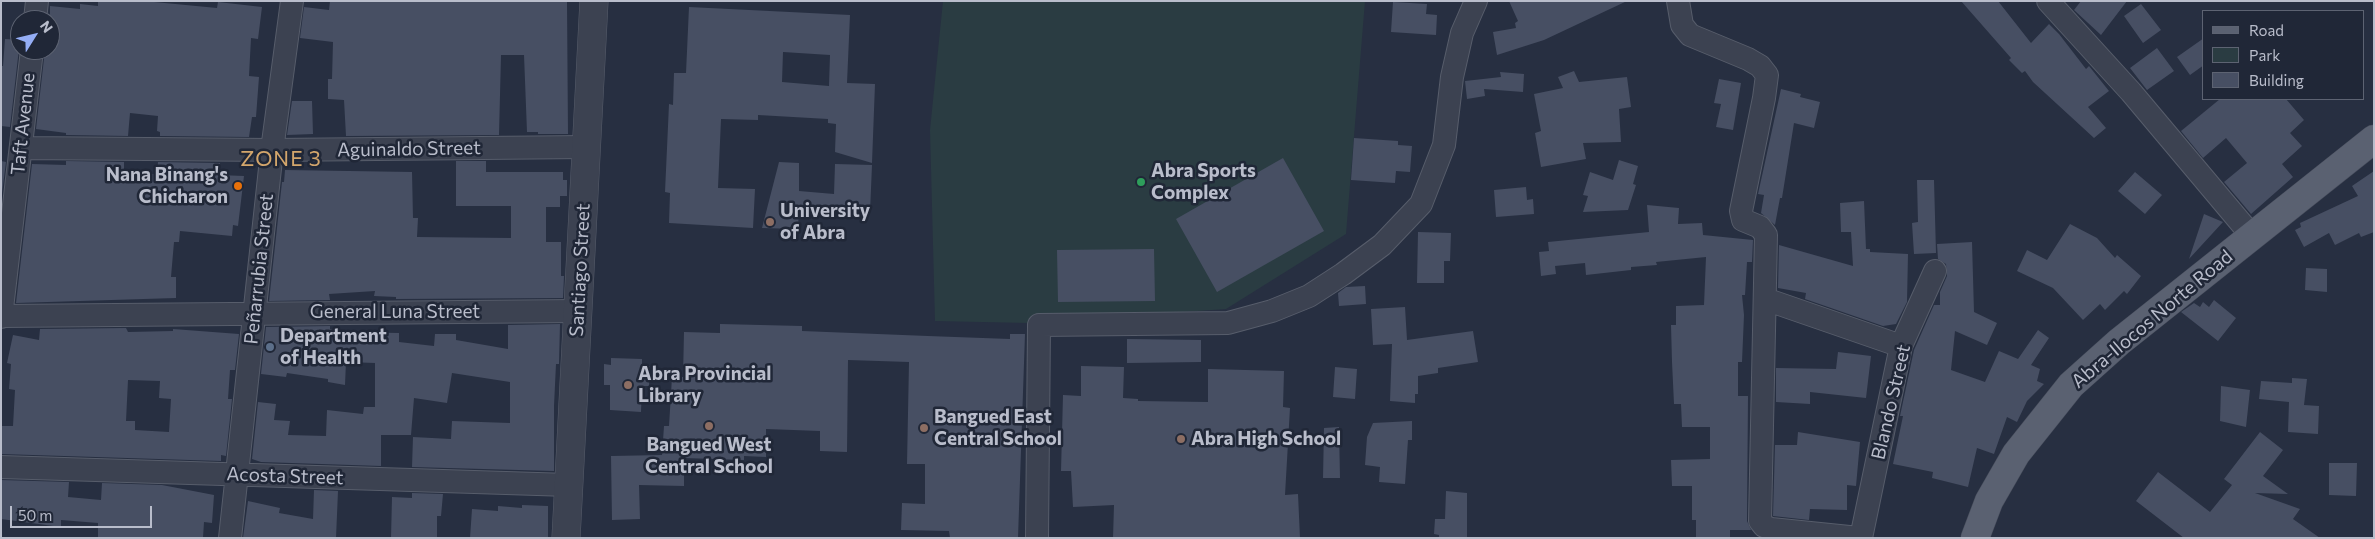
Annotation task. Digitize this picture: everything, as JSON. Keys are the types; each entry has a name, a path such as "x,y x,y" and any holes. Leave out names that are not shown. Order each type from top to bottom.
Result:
{"main road":[{"name":"Abra-Ilocos Norte Road","path":"1974,538 1989,501 2016,454 2071,385 2119,342 2374,139"}],"street":[{"name":"Peñarrubia Street","path":"230,538 272,150 292,1"},
{"name":"Santiago Street","path":"566,538 594,1"},
{"path":"1037,538 1039,325 1228,323 1272,311 1308,296 1343,274 1382,245 1421,204 1444,145 1452,77 1462,33 1476,1"},
{"path":"1678,1 1682,25 1690,35 1748,59 1760,66 1767,74 1764,98 1741,211 1743,220 1760,227 1766,234 1760,521 1764,526 1771,529 1860,538"},
{"path":"2048,1 2131,92 2252,236"},
{"name":"Taft Avenue","path":"1,316 31,60"},
{"name":"Aguinaldo Street","path":"21,148 272,150 586,146"},
{"name":"Blando Street","path":"1860,538 1901,346 1935,271"},
{"path":"1765,299 1901,346"},
{"name":"General Luna Street","path":"1,316 578,311"},
{"name":"Acosta Street","path":"1,467 569,485"}],"green space":[{"name":"Abra Sports Complex","path":"943,1 1365,1 1346,234 1226,309 1028,323 935,321 930,130"}],"building":[{"path":"98,1 144,1 217,8 218,2 262,7 258,39 251,38 249,76 259,77 256,117 252,117 249,137 160,136 160,132 157,131 158,116 130,113 128,136 66,135 66,133 36,129 44,60 60,60 60,10 50,10 50,6 80,9 80,4 98,6"},
{"path":"330,1 567,2 568,134 527,132 524,55 501,55 499,135 346,136 344,100 328,99 328,79 332,79 333,42 300,38 304,7 329,10"},
{"path":"1509,1 1627,1 1544,40 1497,55 1493,32 1516,28 1515,23 1518,21"},
{"path":"1961,1 1998,1 2031,43 2049,24 2086,69 2089,66 2109,91 2088,107 2106,128 2094,138 2033,82 2025,71 2022,73 2009,60 2011,58"},
{"path":"2081,1 2127,1 2101,35 2074,10"},
{"path":"1393,2 1427,4 1426,14 1437,15 1436,35 1391,32"},
{"path":"2141,4 2161,30 2143,43 2124,16"},
{"path":"689,7 850,15 847,83 875,84 872,163 835,152 836,124 828,123 828,119 758,115 758,120 721,119 718,188 755,189 753,228 669,223 670,193 665,192 669,104 673,105 674,73 686,73","holes":["783,52 830,55 829,86 782,82"]},
{"path":"5,39 10,39 10,60 18,60 10,127 1,126 1,66 3,66"},
{"path":"2202,39 2202,66 2190,75 2177,57"},
{"path":"2157,48 2174,71 2147,90 2130,68"},
{"path":"1574,71 1579,82 1627,77 1631,107 1619,109 1621,142 1583,143 1586,159 1541,167 1535,133 1541,131 1534,94 1563,88 1558,77"},
{"path":"1500,72 1524,74 1523,92 1484,89 1485,96 1467,99 1465,81 1501,77"},
{"path":"1719,79 1741,83 1733,130 1716,127 1721,104 1714,103"},
{"path":"1781,89 1801,94 1800,97 1820,102 1814,128 1794,123 1782,198 1780,198 1775,225 1761,213 1764,195 1758,194"},
{"path":"2219,100 2287,100 2304,120 2290,133 2302,146 2282,164 2293,177 2251,214 2224,182 2247,163 2226,138 2203,158 2181,131"},
{"path":"292,101 312,101 313,134 287,135"},
{"path":"1354,138 1398,141 1398,145 1412,146 1410,172 1396,171 1395,183 1351,180"},
{"path":"1283,158 1324,231 1217,292 1176,219"},
{"path":"1619,160 1638,166 1633,184 1636,185 1628,210 1583,212 1588,196 1583,195 1590,172 1613,180"},
{"path":"1,161 6,162 1,201"},
{"path":"66,161 124,162 124,173 157,174 158,162 220,163 219,175 244,176 238,226 233,225 232,236 180,231 179,242 174,242 171,277 176,277 176,298 16,303 32,164 66,165"},
{"path":"456,161 486,161 486,172 563,172 563,180 567,180 567,196 560,196 560,207 546,207 546,242 561,242 561,276 564,276 563,298 396,299 396,297 374,296 375,291 329,294 330,300 269,301 282,182 284,182 285,170 412,172 413,218 418,218 417,237 511,238 511,206 456,206"},
{"path":"779,162 799,163 799,191 834,194 835,164 872,165 870,212 833,210 833,208 799,205 798,229 762,228"},
{"path":"2374,171 2374,232 2361,237 2359,233 2335,245 2329,233 2304,247 2295,230 2301,227 2300,223 2358,196 2352,186"},
{"path":"2135,172 2162,195 2145,214 2118,191"},
{"path":"1917,180 1934,180 1936,253 1914,254 1912,223 1918,222"},
{"path":"1526,187 1527,200 1533,199 1534,214 1496,217 1494,190"},
{"path":"1864,201 1866,249 1870,249 1870,252 1908,254 1907,302 1896,324 1883,326 1805,299 1806,293 1778,288 1779,245 1853,266 1851,232 1841,232 1840,203"},
{"path":"1647,205 1679,208 1678,224 1702,223 1703,235 1753,240 1752,262 1747,262 1745,295 1742,295 1744,315 1742,362 1738,362 1738,396 1748,396 1747,521 1751,530 1730,530 1730,538 1696,538 1696,520 1692,520 1692,486 1672,486 1671,460 1710,459 1710,427 1682,427 1681,404 1674,404 1671,325 1676,325 1676,306 1704,305 1706,257 1656,262 1657,265 1631,267 1631,270 1586,275 1585,263 1555,266 1556,274 1541,276 1539,252 1549,251 1548,242 1649,232"},
{"path":"2204,214 2223,222 2189,259"},
{"path":"2070,224 2097,238 2115,258 2117,255 2141,276 2127,294 2124,291 2105,310 2100,304 2083,320 2053,288 2017,271 2027,250 2047,260"},
{"path":"1418,232 1451,233 1450,261 1444,261 1444,283 1417,283"},
{"path":"1972,242 1974,312 1997,323 1987,345 1955,331 1951,370 1985,382 1999,351 2018,359 2038,330 2049,338 2031,365 2040,369 2037,381 2044,384 2027,401 2017,422 2007,417 1994,454 1977,448 1968,487 1932,478 1933,472 1893,464 1903,416 1900,416 1914,350 1934,305 1940,305 1940,292 1947,276 1946,264 1938,259 1937,244"},
{"path":"1154,249 1155,301 1058,302 1057,250"},
{"path":"2306,268 2327,269 2327,292 2305,290"},
{"path":"1365,286 1366,304 1339,306 1338,293 1346,287"},
{"path":"2214,300 2236,318 2218,341 2181,312 2194,303 2200,307 2203,302 2209,307"},
{"path":"1405,307 1407,340 1473,331 1478,362 1438,368 1438,373 1418,376 1418,394 1415,394 1415,403 1390,401 1392,344 1373,345 1371,309"},
{"path":"560,324 559,364 556,364 554,406 554,471 412,467 413,437 451,439 452,421 510,423 510,382 452,373 447,403 414,398 411,435 381,435 381,466 261,462 252,459 258,402 276,404 274,420 290,421 288,435 326,436 327,410 363,414 364,407 375,407 375,363 346,362 345,385 328,382 328,379 287,373 286,377 261,374 266,327 330,326 330,329 348,332 399,333 399,342 434,346 435,334 456,334 456,340 508,349 508,325"},
{"path":"720,324 802,326 802,331 1010,339 1010,334 1025,334 1018,538 950,538 949,531 901,530 902,503 925,504 925,464 907,464 909,362 848,360 847,452 820,451 820,431 766,429 766,457 744,456 744,460 684,458 684,486 639,485 640,519 612,520 611,456 662,455 664,426 669,426 672,377 683,377 684,332 720,333"},
{"path":"126,328 128,332 173,331 173,329 239,334 235,370 230,370 228,399 232,399 226,456 221,455 221,461 1,454 1,426 13,426 15,390 9,389 11,364 7,363 13,335 39,340 40,329","holes":["128,380 160,381 159,398 171,399 169,432 135,430 135,421 126,421"]},
{"path":"1127,339 1201,340 1201,362 1127,363"},
{"path":"1838,352 1871,356 1866,398 1810,392 1810,404 1776,402 1776,368 1836,369"},
{"name":"Abra Provincial Library","path":"611,358 642,359 642,365 650,366 649,386 642,386 641,412 610,410 610,385 604,385 604,364 611,365"},
{"name":"Abra High School","path":"1081,366 1124,367 1123,398 1138,399 1138,401 1208,402 1208,369 1284,371 1283,407 1290,408 1285,495 1298,494 1300,538 1113,538 1114,505 1073,507 1071,471 1061,471 1063,395 1081,396"},
{"path":"1335,367 1357,369 1355,399 1333,397"},
{"path":"2292,378 2307,379 2304,405 2319,406 2318,434 2288,432 2289,402 2259,399 2261,381 2292,383"},
{"path":"2221,386 2250,390 2246,427 2220,421"},
{"path":"1412,421 1412,440 1408,440 1405,484 1379,482 1380,467 1365,465 1367,437 1373,423"},
{"path":"1339,427 1340,478 1323,478 1324,428"},
{"path":"1798,432 1860,442 1856,486 1847,485 1847,510 1810,509 1809,520 1773,516 1775,445 1797,445"},
{"path":"2260,432 2283,450 2263,476 2288,494 2255,493 2300,509 2293,519 2320,538 2184,538 2136,501 2158,472 2210,512 2232,485 2224,479"},
{"path":"2329,463 2357,463 2356,496 2329,495"},
{"path":"1,480 69,482 68,497 101,500 102,483 162,485 214,495 212,523 204,522 203,538 98,538 98,523 61,520 61,527 1,519"},
{"path":"314,490 338,491 336,538 243,538 248,501 280,508 279,513 313,519"},
{"path":"1446,491 1467,493 1467,538 1439,538 1439,535 1434,534 1435,519 1445,519"},
{"path":"412,493 443,494 441,516 437,516 437,538 391,538 392,497 412,498"},
{"path":"522,505 548,506 548,538 470,538 472,509 498,511 498,506 522,508"}],"place":[{"name":"Abra Sports Complex","path":"1141,182"},
{"name":"Nana Binang's Chicharon","path":"238,186"},
{"name":"University of Abra","path":"770,222"},
{"name":"Department of Health","path":"270,347"},
{"name":"Abra Provincial Library","path":"628,385"},
{"name":"Bangued West Central School","path":"709,426"},
{"name":"Bangued East Central School","path":"924,428"},
{"name":"Abra High School","path":"1181,439"}],"district":[{"name":"ZONE 3","path":"281,159"}]}
